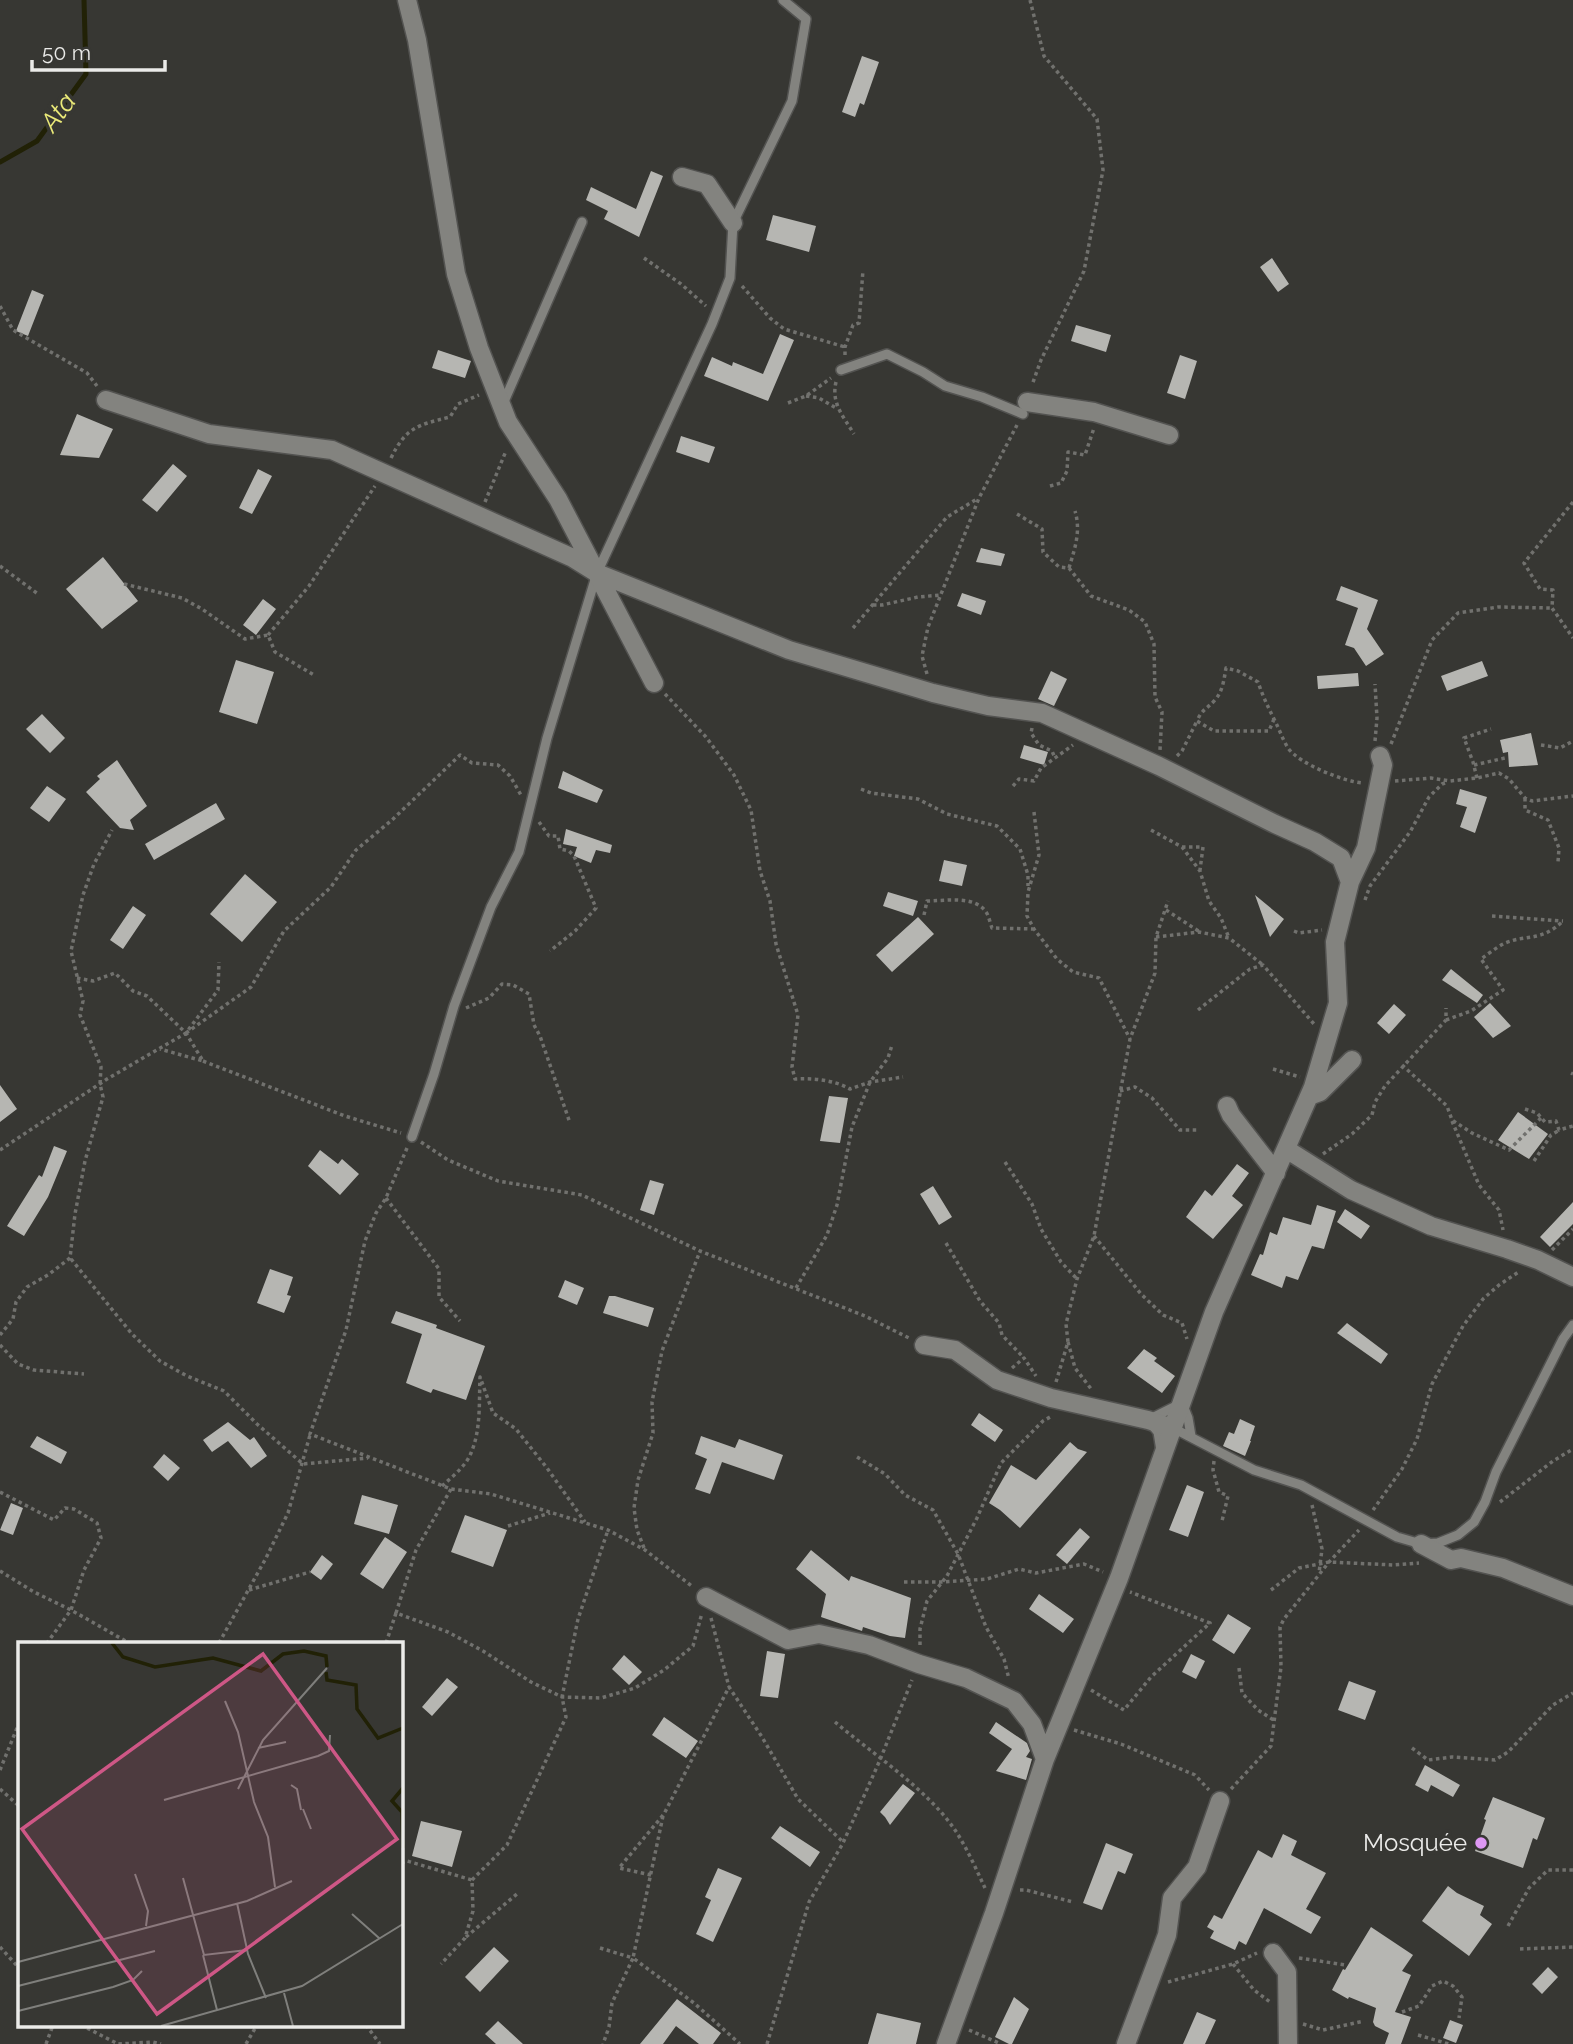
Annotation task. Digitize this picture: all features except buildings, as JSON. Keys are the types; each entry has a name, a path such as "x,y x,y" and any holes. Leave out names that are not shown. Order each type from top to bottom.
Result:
{"street":[{"path":"407,0 417,40 456,274 478,348 502,407 558,499 654,683"},
{"path":"682,177 706,184 733,223"},
{"path":"106,400 209,434 332,450 573,558 597,573 789,650 933,693 988,706 1042,713 1315,842 1340,858 1349,898"},
{"path":"1025,408 1102,414 1169,435"},
{"path":"946,2044 1045,1759 1117,1581 1214,1312 1312,1088 1338,1003 1335,942 1366,848 1383,765 1380,756"},
{"path":"1312,1088 1320,1092 1352,1060"},
{"path":"1227,1106 1276,1173"},
{"path":"1290,1141 1311,1159"},
{"path":"1290,1141 1350,1190 1431,1226 1538,1260 1573,1277"},
{"path":"924,1345 955,1350 997,1380 1051,1398 1173,1428"},
{"path":"1421,1544 1451,1560 1461,1558 1503,1568 1573,1597"},
{"path":"706,1597 788,1640 820,1634 869,1644 919,1664 966,1678 1014,1701 1032,1724 1045,1759"},
{"path":"1126,2044 1167,1935 1172,1898 1198,1867 1220,1801"},
{"path":"1273,1953 1287,1972 1288,2044"}],"lane":[{"path":"412,1137 454,1006 491,906 519,852 547,738 597,573 718,311 730,278 733,223 792,101 806,19 783,0"},
{"path":"502,407 582,222"},
{"path":"841,370 887,354 945,386 1025,408"},
{"path":"1173,1428 1254,1470 1301,1485 1397,1537 1421,1544 1438,1543 1458,1535 1474,1522 1496,1472 1563,1339 1573,1325"},
{"path":"1162,1457 1158,1432 1148,1420 1182,1403 1191,1436"}],"path":[{"path":"1030,0 1044,56 1097,119"},
{"path":"644,258 681,284 711,310 718,311"},
{"path":"730,278 738,282 770,318 785,329 845,347"},
{"path":"0,306 13,330 87,373 106,400"},
{"path":"788,403 806,396 841,370"},
{"path":"124,584 182,598 245,639 268,635 309,586 384,473 400,440 419,425 450,417 457,404 475,396 502,407 509,445 479,516"},
{"path":"806,396 819,398 838,409"},
{"path":"1050,486 1061,483 1067,471 1068,452 1085,455 1095,425 1102,414"},
{"path":"853,628 947,517 979,498"},
{"path":"1573,502 1524,563 1540,589 1553,590 1552,608 1573,638"},
{"path":"1069,568 1077,538 1075,510"},
{"path":"1017,514 1042,529 1043,552 1059,567 1069,568 1091,596 1129,610 1145,622 1154,644 1155,697 1162,712 1160,767"},
{"path":"0,566 38,594"},
{"path":"873,605 941,595"},
{"path":"1375,684 1375,747 1380,756 1385,756 1432,640 1458,613 1498,607 1552,608"},
{"path":"268,635 275,652 314,675"},
{"path":"1160,767 1182,751 1202,711 1216,699 1222,689 1226,668 1258,682 1265,702 1290,750 1308,763 1352,782 1378,784 1431,778 1450,781"},
{"path":"654,683 706,737 734,775 751,810 760,871 770,901 776,944 798,1015 792,1067 795,1079 809,1078 840,1083 850,1089 870,1082 903,1077"},
{"path":"1035,712 1031,733 1039,745 1052,751 1055,758"},
{"path":"1197,721 1214,731 1263,732 1269,730 1274,719"},
{"path":"1477,778 1464,738 1491,729"},
{"path":"1013,786 1019,779 1034,781 1041,768 1090,735"},
{"path":"1541,745 1560,748 1573,741"},
{"path":"0,1150 100,1084 186,1033 251,987 284,931 331,887 356,850 392,820 460,755 472,763 498,765 510,776 549,836 558,836 560,849 569,851 574,856 596,908 575,931 550,951"},
{"path":"1474,765 1505,758"},
{"path":"1349,898 1361,912 1370,886 1410,832 1429,797 1442,784 1499,773 1509,779 1525,798 1532,801 1573,796"},
{"path":"861,789 871,793 918,799 947,814 997,826 1020,849 1028,875 1027,916 1034,929 1057,959 1073,972 1099,978 1130,1039"},
{"path":"1525,798 1525,810 1548,820 1559,848 1558,862"},
{"path":"1028,891 1040,855 1034,812"},
{"path":"112,830 86,884 73,932 71,951 83,1001 80,1015 101,1067 100,1084 103,1097 85,1161 70,1258 132,1334 160,1361 187,1376 224,1391 303,1464 370,1458"},
{"path":"1151,830 1182,847 1199,871 1209,901 1221,918 1229,938"},
{"path":"1182,847 1203,847 1199,871"},
{"path":"924,915 928,901 968,901 979,905 986,912 992,928 1034,929"},
{"path":"1120,1414 1099,1398 1074,1368 1066,1324 1077,1279 1094,1236 1130,1039 1155,973 1157,937 1168,901"},
{"path":"1166,910 1202,933"},
{"path":"1311,1159 1334,1148 1373,1115 1375,1102 1385,1086 1446,1020 1471,1011 1503,990 1481,959 1505,943 1537,937 1554,930 1563,921 1492,916"},
{"path":"1294,931 1299,933 1338,930"},
{"path":"1157,937 1202,933 1229,938 1263,965 1327,1039"},
{"path":"186,1033 218,990 219,962"},
{"path":"1198,1010 1250,969 1263,965"},
{"path":"77,978 93,981 114,974 133,992 148,996 186,1033 203,1060"},
{"path":"454,1006 466,1008 489,998 502,984 513,985 528,994 534,1025 570,1123"},
{"path":"1446,1008 1446,1020"},
{"path":"796,1288 827,1235 852,1126 870,1082 888,1058 892,1045"},
{"path":"160,1049 203,1060 345,1116 412,1137 448,1160 498,1181 582,1195 700,1251 796,1288 924,1345"},
{"path":"1402,1065 1447,1106 1479,1185 1499,1210 1507,1249"},
{"path":"1273,1069 1312,1088"},
{"path":"1120,1091 1135,1087 1152,1098 1180,1130 1197,1130"},
{"path":"1524,1109 1537,1113 1545,1122 1556,1121 1559,1130"},
{"path":"1452,1120 1472,1133 1509,1150 1541,1118"},
{"path":"1534,1161 1551,1135 1573,1126"},
{"path":"219,1642 288,1513 310,1434 346,1329 365,1241 412,1137"},
{"path":"1004,1162 1032,1204 1041,1229 1061,1262 1077,1279"},
{"path":"386,1198 439,1269 439,1297 460,1321"},
{"path":"1538,1260 1550,1252 1573,1228"},
{"path":"1094,1236 1141,1294 1163,1315 1181,1323 1196,1364"},
{"path":"946,1243 980,1301 999,1323 1002,1335 1024,1357"},
{"path":"645,1550 637,1530 634,1508 638,1480 653,1433 652,1402 662,1351 700,1251"},
{"path":"0,1335 13,1319 16,1303 27,1287 70,1258"},
{"path":"1051,1398 1068,1342"},
{"path":"0,1345 19,1364 34,1370 84,1374"},
{"path":"442,1486 460,1470 471,1454 478,1423 480,1377 493,1413 516,1429 586,1523"},
{"path":"767,2044 809,1902 843,1843 919,1664 920,1629 927,1601 958,1554 1001,1463 1043,1421 1080,1404"},
{"path":"310,1434 451,1489 491,1493 608,1530 645,1550 706,1597 729,1687 798,1799 843,1843"},
{"path":"1216,1449 1213,1470 1219,1492 1228,1496 1222,1521"},
{"path":"1474,1522 1553,1461 1573,1449"},
{"path":"857,1457 885,1474 905,1495 933,1510 958,1554 986,1627 1004,1659 1014,1701"},
{"path":"1301,1485 1309,1495 1315,1512 1322,1549 1319,1575"},
{"path":"386,1642 416,1550 451,1489"},
{"path":"0,1492 54,1520 65,1508 74,1509 97,1523 100,1538 84,1570 71,1610 48,1642"},
{"path":"508,1527 552,1513"},
{"path":"465,1938 473,1912 472,1880 508,1845 565,1717 562,1697 578,1619 608,1530"},
{"path":"1271,1590 1299,1569 1320,1563 1394,1565 1451,1560"},
{"path":"904,1582 987,1579 1019,1569 1036,1573 1084,1564 1117,1581 1136,1595 1210,1623 1151,1677 1124,1710 1077,1682"},
{"path":"0,1571 127,1642"},
{"path":"248,1590 310,1572"},
{"path":"396,1613 448,1632 531,1682 562,1697 601,1698 635,1688 664,1670 693,1646 706,1597"},
{"path":"1239,1668 1242,1693 1258,1710 1275,1721"},
{"path":"652,1875 620,1868 664,1814 729,1687"},
{"path":"1412,1748 1428,1760 1452,1757 1495,1760 1508,1752 1553,1706 1573,1693"},
{"path":"835,1723 921,1794 956,1831 987,1891 993,1913"},
{"path":"1058,1725 1121,1744 1195,1774 1220,1801"},
{"path":"0,1770 16,1736"},
{"path":"0,1789 18,1805"},
{"path":"603,2044 609,2027 612,2003 634,1958 664,1814"},
{"path":"402,1863 407,1861 472,1880"},
{"path":"1508,1926 1529,1888 1548,1870 1573,1871"},
{"path":"1018,1890 1026,1889 1073,1902"},
{"path":"441,1964 465,1938 518,1892"},
{"path":"0,1947 18,1967"},
{"path":"1520,1949 1573,1947"},
{"path":"600,1948 634,1958 694,2003 740,2044"},
{"path":"1149,1986 1233,1964 1258,1952 1346,1965"},
{"path":"1402,2012 1419,2006 1432,1986 1443,1981 1453,1986 1462,1997 1459,2018"},
{"path":"954,2024 1002,2044"},
{"path":"46,2044 53,2026"},
{"path":"83,2026 118,2044 161,2044"},
{"path":"246,2044 256,2026"},
{"path":"367,2026 380,2044"},
{"path":"1418,2035 1449,2044"}],"waterway":[{"name":"Ata","path":"0,162 37,141 86,74 84,0"}],"place":[{"name":"Mosquée","path":"1481,1843"}]}
